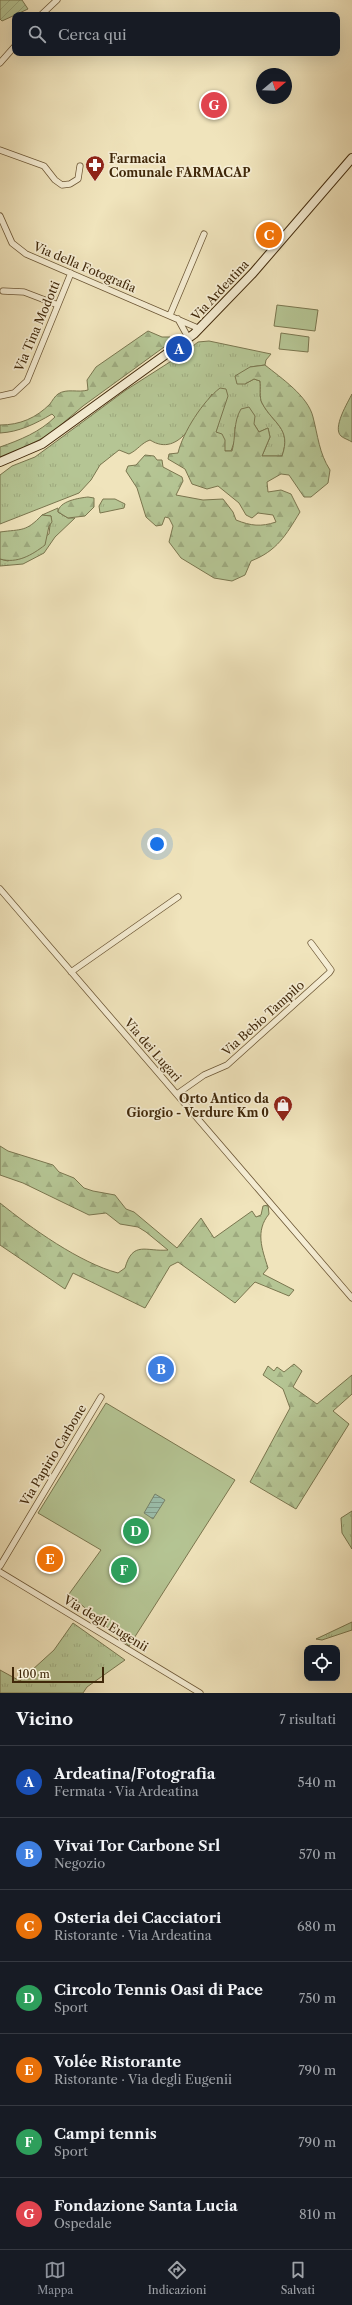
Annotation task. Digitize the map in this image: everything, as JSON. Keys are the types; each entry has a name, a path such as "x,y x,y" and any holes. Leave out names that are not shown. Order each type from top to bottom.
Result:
{"main road":[{"name":"Via Ardeatina","path":"0,462 42,444 111,392 189,339 253,273 352,158"}],"street":[{"path":"44,12 57,0"},
{"path":"0,63 12,49"},
{"path":"0,150 44,166 54,180 62,185 70,184 78,179 80,166"},
{"name":"Via della Fotografia","path":"0,216 12,243 21,252 200,329"},
{"path":"170,315 204,234"},
{"name":"Via Tina Modotti","path":"0,396 14,393 24,384 71,273"},
{"path":"3,291 24,292 58,305"},
{"path":"178,319 189,339"},
{"name":"Via dei Lugari","path":"0,889 352,1298"},
{"path":"71,972 178,897"},
{"name":"Via Bebio Tampilo","path":"177,1094 204,1075 227,1065 329,973 329,965 311,943"},
{"name":"Via Papirio Carbone","path":"0,1566 101,1397"},
{"name":"Via degli Eugenii","path":"0,1572 200,1693"}],"green space":[{"path":"0,0 22,0 28,9 22,12 12,12 12,16 2,21 0,19"},
{"path":"277,305 318,310 315,331 274,326"},
{"path":"148,331 162,337 170,337 171,342 83,406 49,435 0,459 0,447 36,431 55,417 52,414 27,427 0,433 0,425 14,424 33,417 45,409 61,392 88,390 87,380 96,367"},
{"path":"281,333 309,337 308,352 279,349"},
{"path":"209,341 271,354 266,360 265,365 250,367 245,384 254,379 260,381 262,403 283,432 285,439 282,456 262,456 270,437 268,428 259,432 254,424 235,427 235,440 231,451 225,451 216,432 218,423 212,394 194,423 179,439 170,444 161,444 150,440 129,454 119,450 100,465 91,480 79,493 0,524 0,475 12,466 35,457 126,390 184,353 198,342"},
{"path":"265,365 293,388 306,402 310,409 321,451 330,470 328,483 311,497 304,497 289,475 281,474 267,482 268,492 281,490 291,494 300,512 285,535 274,547 260,557 251,561 245,575 232,581 214,578 181,558 169,542 173,526 169,518 165,517 162,525 156,526 146,517 137,488 126,471 128,466 136,465 145,455 154,456 157,460 162,460 163,467 182,477 183,481 176,495 203,500 223,499 233,512 236,520 246,524 266,525 276,522 273,515 258,513 252,518 246,515 239,503 218,486 207,489 192,484 185,469 168,459 169,454 178,453 184,436 194,418 207,401 220,388 226,389 228,396 216,432 222,434 225,440 225,451 232,451 238,414 241,409 249,407 255,416 254,424 259,432 268,428 270,437 262,456 282,456 285,439 283,432 262,403 260,381 254,379 245,384 237,384 235,376 250,367"},
{"path":"352,394 352,442 341,436 338,427 344,409"},
{"path":"88,497 94,498 94,507 85,516 68,518 58,512 59,508 66,503 75,499"},
{"path":"103,499 115,499 125,504 124,508 100,513 99,506"},
{"path":"58,508 58,512 68,518 75,518 55,537 44,553 23,564 0,566 0,559 8,561 49,534 51,516 42,515"},
{"path":"42,515 51,516 52,522 49,526 45,545 24,558 12,560 0,559 0,532 23,529 32,524"},
{"path":"0,1146 8,1151 53,1165 59,1172 74,1178 84,1188 115,1195 126,1209 134,1212 177,1248 201,1218 214,1238 252,1211 256,1217 261,1215 263,1206 268,1205 269,1214 262,1227 261,1234 262,1247 268,1268 263,1274 294,1290 289,1296 255,1282 235,1303 178,1262 170,1266 145,1308 73,1273 65,1289 0,1245 0,1203 56,1244 88,1261 118,1273 125,1268 128,1259 136,1251 141,1249 168,1250 138,1227 120,1224 106,1213 89,1215 23,1183 0,1175"},
{"path":"294,1364 302,1371 293,1387 317,1404 352,1375 352,1394 333,1411 349,1424 296,1509 250,1482 290,1408 283,1389 263,1375 268,1366 274,1371 277,1367 284,1372"},
{"path":"106,1403 235,1480 129,1646 69,1594 101,1550 38,1513"},
{"path":"352,1511 352,1549 342,1533 341,1518"},
{"path":"352,1622 352,1630 322,1640 316,1639"},
{"path":"73,1623 125,1660 87,1687 83,1693 0,1693 0,1670 20,1681 54,1650"}],"shaded area":[{"path":"155,1494 165,1500 153,1519 144,1513"}],"place":[{"name":"Fondazione Santa Lucia","path":"214,105"},
{"name":"Farmacia Comunale FARMACAP","path":"95,182"},
{"name":"Osteria dei Cacciatori","path":"269,235"},
{"name":"Ardeatina/Fotografia","path":"179,349"},
{"name":"Orto Antico da Giorgio - Verdure Km 0","path":"283,1122"},
{"name":"Vivai Tor Carbone Srl","path":"161,1369"},
{"name":"Circolo Tennis Oasi di Pace","path":"136,1531"},
{"name":"Volée Ristorante","path":"50,1559"},
{"name":"Campi tennis","path":"124,1570"}]}
